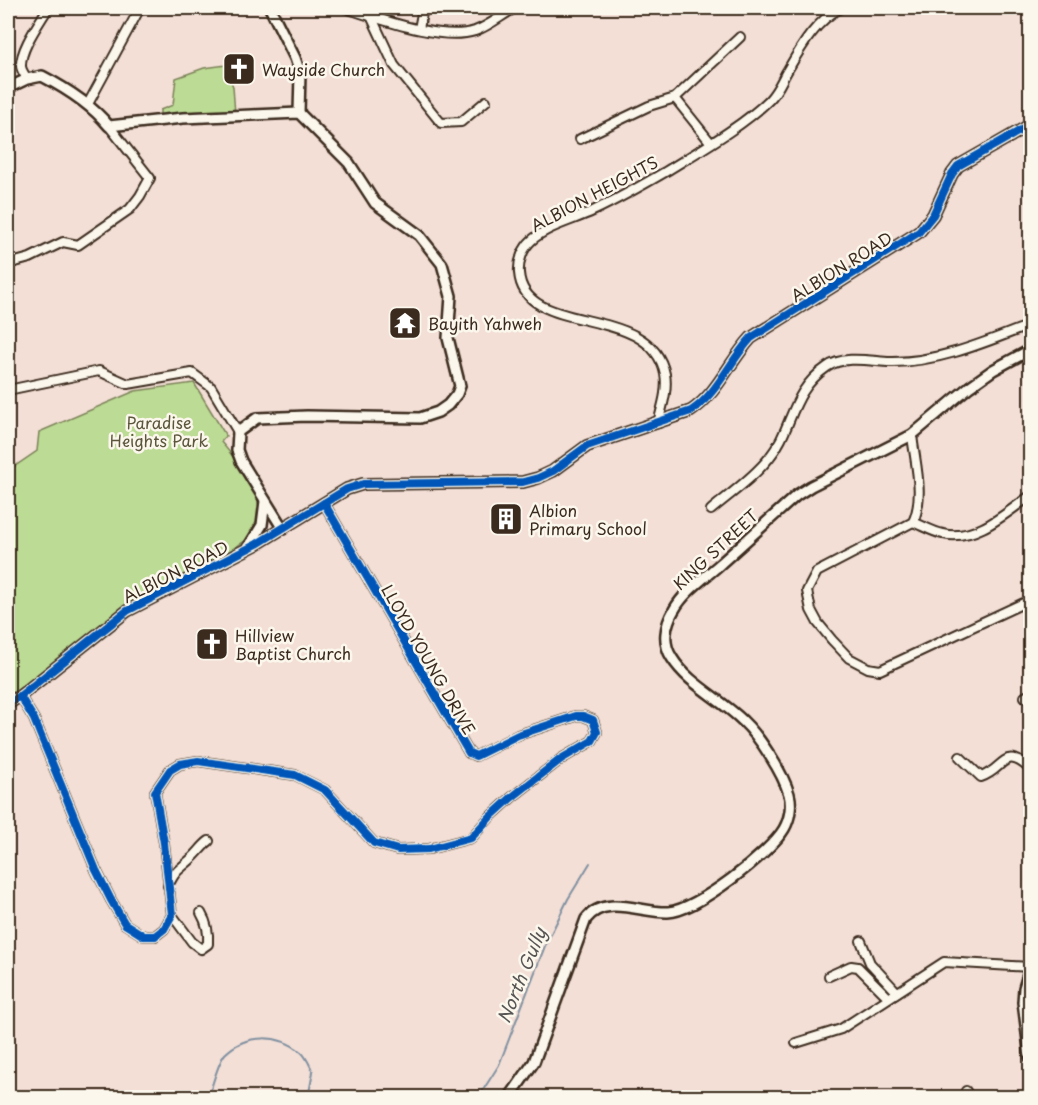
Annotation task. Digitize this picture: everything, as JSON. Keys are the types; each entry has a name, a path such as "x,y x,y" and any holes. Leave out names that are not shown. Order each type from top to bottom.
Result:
{"street":[{"path":"27,79 21,68 22,59 30,39 48,8"},
{"path":"88,104 140,8"},
{"path":"273,8 300,73 298,113"},
{"path":"345,8 443,34 475,31 514,8"},
{"path":"419,29 423,8"},
{"name":"ALBION HEIGHTS","path":"658,423 666,391 665,375 660,359 651,346 638,336 623,329 565,314 532,300 520,280 520,260 530,242 539,234 629,194 711,143 758,110 771,98 802,45 818,26 840,8"},
{"path":"371,16 394,65 441,123 460,122 486,101"},
{"path":"580,139 649,106 675,98 740,37"},
{"path":"8,88 27,79 42,76 63,87 96,110 150,178 130,208 78,245 63,242 30,258 8,264"},
{"path":"675,98 711,143"},
{"path":"109,126 183,118 298,113 349,163 375,203 419,235 442,264 451,296 448,338 460,386 457,394 447,405 438,412 420,418 257,417 238,432"},
{"name":"ALBION ROAD","path":"8,704 127,610 246,550 347,489 363,484 523,482 553,471 587,446 691,411 705,402 737,354 751,338 919,232 933,215 958,166 1030,125"},
{"path":"711,510 770,458 799,395 828,365 843,360 905,362 954,352 1030,325"},
{"name":"KING STREET","path":"509,1098 534,1062 586,919 591,913 607,906 669,912 690,905 730,881 775,841 784,830 788,819 789,794 762,744 743,721 688,676 671,657 666,641 667,627 674,609 690,590 797,495 912,435 977,381 1030,350"},
{"path":"8,390 99,371 128,384 192,373 211,387 238,432 237,450 283,529"},
{"path":"912,435 919,498 913,522 896,533 817,572 807,591 811,610 818,623 849,658 868,668 880,670 1030,600"},
{"path":"913,522 944,535 962,535 980,530 1030,496"},
{"path":"246,550 262,525 265,501"},
{"name":"LLOYD YOUNG DRIVE","path":"172,915 167,887 164,843 155,792 170,770 180,764 198,761 295,776 325,790 374,843 398,850 429,849 471,838 510,798 561,759 577,752 592,741 597,732 593,720 576,716 518,735 476,756 469,753 324,503"},
{"path":"20,696 37,728 96,870 125,924 144,936 155,936 164,929 172,915 192,942 201,949 208,944 207,923 201,913"},
{"path":"960,757 981,777 990,774 999,764 1010,758 1020,760 1030,769"},
{"path":"167,887 177,869 209,841"},
{"path":"861,941 870,963 897,992"},
{"path":"796,1044 841,1029 944,962 1030,968 1024,988 1023,1002 1030,1054"},
{"path":"829,976 851,966 858,967 888,998"}],"green space":[{"path":"226,65 233,87 235,114 160,118 160,110 173,105 176,78 204,68"},
{"name":"Paradise Heights Park","path":"194,383 226,436 221,442 242,469 255,493 260,516 256,528 245,541 8,696 8,471 37,451 39,432 135,391"}],"waterway":[{"name":"North Gully","path":"478,1098 499,1065 545,946 568,899 590,863"},
{"name":"North Gully","path":"208,1098 225,1054 243,1042 263,1038 283,1042 305,1056 313,1072 308,1098"}],"cycle path":[{"path":"8,704 127,611 257,544 347,489 363,484 523,482 553,471 587,446 691,411 709,395 751,338 919,232 933,215 958,166 1030,125"},
{"path":"20,696 34,719 96,870 111,900 125,924 144,936 155,936 164,929 172,915 164,843 155,792 170,770 180,764 198,761 295,775 325,790 374,843 398,850 429,849 471,838 511,798 561,759 592,741 597,732 593,720 576,716 518,735 476,756 469,753 324,503"}],"place":[{"name":"Wayside Church","path":"239,69"},
{"name":"Bayith Yahweh","path":"405,323"},
{"name":"Albion Primary School","path":"506,519"},
{"name":"Hillview Baptist Church","path":"212,644"}]}
